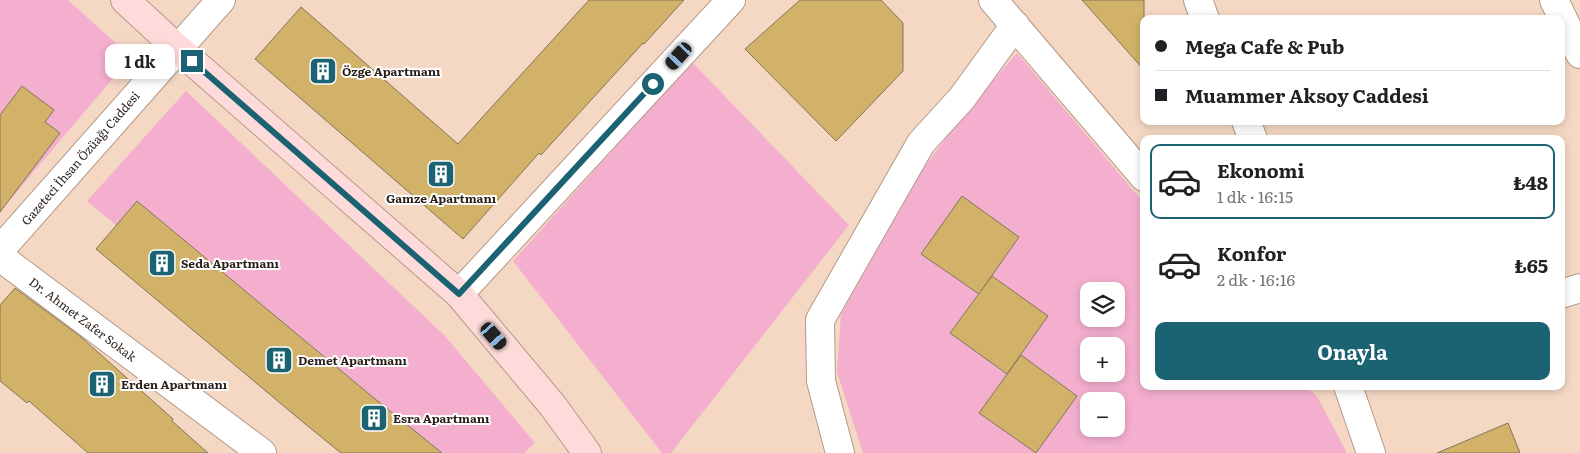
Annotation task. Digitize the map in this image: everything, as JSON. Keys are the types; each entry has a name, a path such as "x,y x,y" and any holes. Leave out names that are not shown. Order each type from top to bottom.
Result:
{"main road":[{"path":"125,0 177,48 459,294 553,406 587,453"}],"street":[{"name":"Gazeteci İhsan Özüağı Caddesi","path":"0,250 221,0"},
{"path":"459,294 731,0"},
{"path":"992,0 1140,172"},
{"path":"1198,0 1204,15"},
{"path":"1554,0 1561,15"},
{"path":"1565,23 1580,54"},
{"path":"840,453 821,381 820,320 921,143 962,98 1015,26"},
{"name":"Dr. Ahmet Zafer Sokak","path":"0,257 262,453"},
{"path":"1565,293 1580,288"},
{"path":"1349,390 1371,453"}],"shaded area":[{"path":"0,0 68,0 131,57 2,209 0,207"},
{"path":"1017,53 1140,198 1140,390 1310,390 1318,398 1347,453 863,453 837,372 841,314 923,169 964,113"},
{"path":"692,62 849,225 671,453 662,453 513,261"},
{"path":"186,91 445,336 535,443 524,453 390,453 87,201"}],"building":[{"path":"589,0 684,0 541,155 539,153 463,239 255,59 301,7 458,144"},
{"path":"800,0 881,0 903,23 903,71 836,141 745,49"},
{"path":"1082,0 1144,0 1144,15 1140,15 1140,65"},
{"path":"22,86 54,110 45,122 60,133 0,212 0,115"},
{"path":"962,196 1019,237 979,294 921,254"},
{"path":"137,201 442,453 341,453 304,423 96,249"},
{"path":"992,276 1048,316 1007,374 950,333"},
{"path":"15,288 81,337 208,453 88,453 29,401 27,403 0,381 0,305"},
{"path":"1021,355 1077,396 1036,453 979,413"},
{"path":"1508,423 1520,453 1437,453"}],"place":[{"name":"Özge Apartmanı","path":"323,71"},
{"name":"Gamze Apartmanı","path":"441,174"},
{"name":"Seda Apartmanı","path":"162,263"},
{"name":"Demet Apartmanı","path":"279,360"},
{"name":"Erden Apartmanı","path":"102,384"},
{"name":"Esra Apartmanı","path":"374,418"}],"route":[{"path":"192,61 459,294 653,84"}]}
